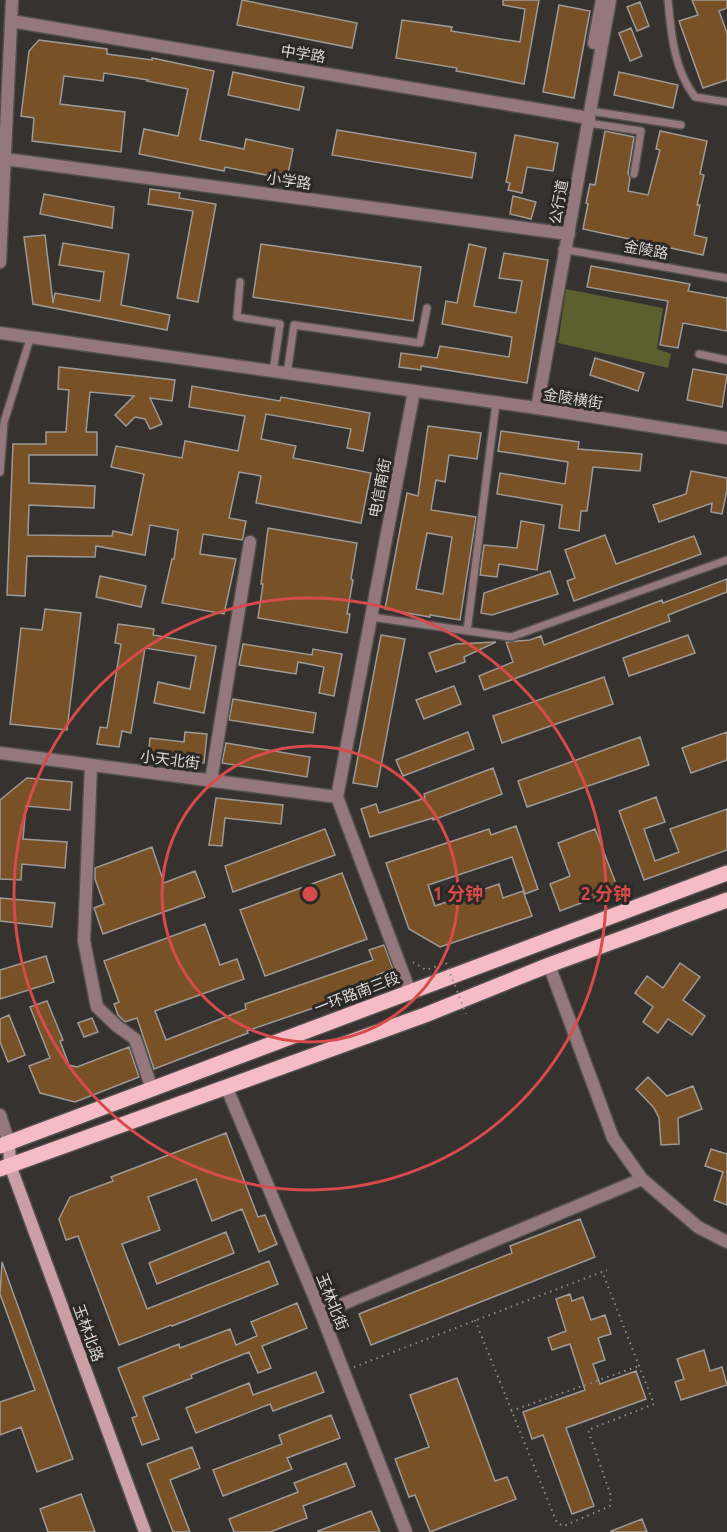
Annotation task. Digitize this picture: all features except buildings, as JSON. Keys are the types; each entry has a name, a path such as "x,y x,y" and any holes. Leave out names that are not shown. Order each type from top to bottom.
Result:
{"main road":[{"name":"一环路南三段","path":"5,1144 727,873"},
{"path":"5,1167 424,1015 549,965 727,900"},
{"path":"159,1086 158,1100 174,1105"},
{"name":"玉林北路","path":"5,1144 5,1167 145,1532"}],"street":[{"path":"0,262 12,0"},
{"name":"公行道","path":"587,117 602,0"},
{"name":"公行道","path":"534,408 610,0"},
{"name":"中学路","path":"11,21 587,117"},
{"name":"小学路","path":"5,159 566,234"},
{"path":"0,333 414,391"},
{"name":"金陵横街","path":"414,391 727,438"},
{"name":"电信南街","path":"337,797 414,391"},
{"path":"211,781 250,542"},
{"name":"小天北街","path":"0,753 337,797"},
{"path":"91,765 84,941 97,1007 135,1039 159,1086"},
{"path":"337,797 410,992"},
{"path":"549,965 613,1138 642,1179 698,1227 727,1242"},
{"name":"玉林北街","path":"226,1086 321,1313 406,1532"},
{"path":"0,1115 5,1144"},
{"path":"321,1313 642,1179"}],"lane":[{"path":"668,0 671,38 686,85 695,97 727,102"},
{"path":"587,117 681,125"},
{"path":"587,117 641,131 634,174"},
{"name":"金陵路","path":"563,249 727,278"},
{"path":"240,282 237,317 280,324 420,343 427,308"},
{"path":"273,372 280,324"},
{"path":"287,374 294,325"},
{"path":"0,472 3,422 30,339"},
{"path":"699,354 727,360"},
{"path":"467,631 496,403"},
{"path":"371,617 511,637 727,560"}],"path":[{"path":"406,958 426,970 446,963 466,1014"},
{"path":"343,1371 607,1270"},
{"path":"475,1320 557,1523 564,1526 610,1506 611,1496 588,1430 654,1404 602,1271"},
{"path":"512,1411 639,1366"}],"green space":[{"path":"566,289 663,308 657,349 671,354 668,368 558,343"}]}
